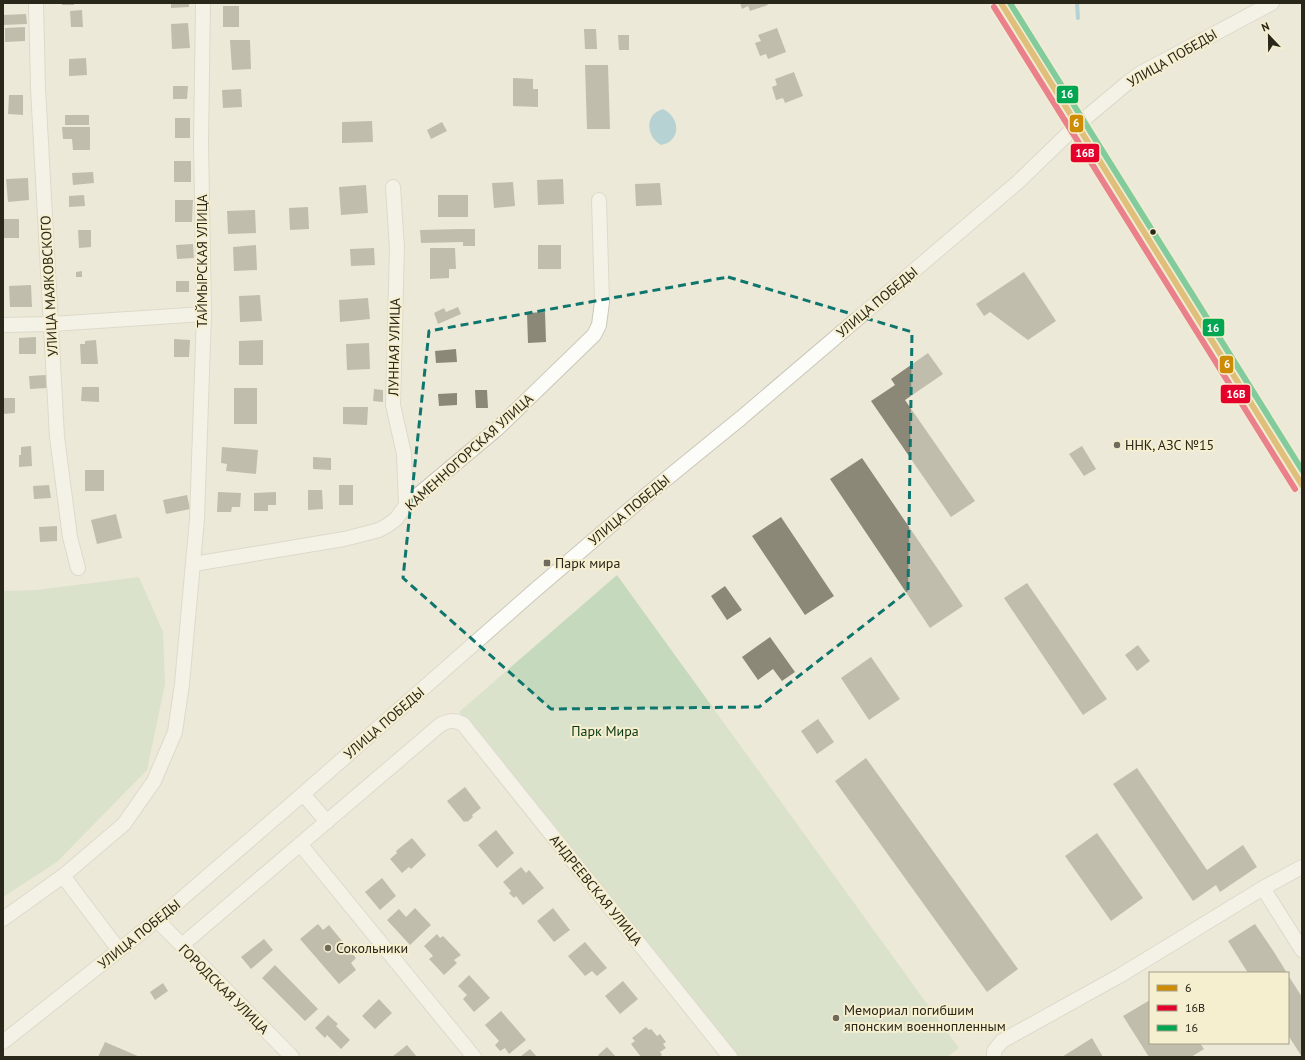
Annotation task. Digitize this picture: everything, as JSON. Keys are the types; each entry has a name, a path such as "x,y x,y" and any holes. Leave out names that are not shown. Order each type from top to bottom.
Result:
{"main road":[{"path":"1001,3 1076,126 1220,351 1302,485"}],"street":[{"name":"УЛИЦА МАЯКОВСКОГО","path":"36,3 38,88 57,437 70,537 78,568"},
{"name":"ТАЙМЫРСКАЯ УЛИЦА","path":"3,919 63,876 124,824 154,780 175,732 182,684 197,518 204,314 202,143 203,3"},
{"name":"УЛИЦА ПОБЕДЫ","path":"3,1042 157,920 540,586 644,497 741,418 1018,182 1076,126 1126,84 1141,73 1272,3"},
{"name":"ЛУННАЯ УЛИЦА","path":"393,187 396,248 393,405 404,454 406,505"},
{"name":"КАМЕННОГОРСКАЯ УЛИЦА","path":"194,564 344,539 379,530 396,519 406,505 498,428 594,335 599,325 602,302 599,200"},
{"path":"3,325 52,324 204,314"},
{"name":"АНДРЕЕВСКАЯ УЛИЦА","path":"327,822 440,725 447,721 456,721 463,724 730,1057"},
{"path":"182,945 327,822 303,794"},
{"path":"300,844 474,1057"},
{"path":"994,1057 994,1051 1002,1041 1121,975 1263,888 1302,867"},
{"path":"63,876 119,950"},
{"path":"1263,888 1302,950"},
{"name":"ГОРОДСКАЯ УЛИЦА","path":"157,920 292,1057"}],"highlighted area":[{"path":"728,277 912,332 908,591 759,707 551,709 403,578 429,331"}],"green space":[{"name":"Парк Мира","path":"617,575 959,1048 947,1057 737,1057 459,712"},
{"path":"139,577 163,632 165,684 147,770 57,862 3,897 3,591 36,590"}],"water":[{"path":"663,109 673,117 676,128 673,139 668,143 661,145 652,137 649,126 650,120 653,116"}],"building":[{"path":"62,3 74,3 74,5 62,5"},
{"path":"171,3 189,3 189,7 171,8"},
{"path":"740,3 767,3 768,5 750,11 748,6 742,9"},
{"path":"223,6 239,6 239,27 223,27"},
{"path":"82,10 83,27 71,27 70,11"},
{"path":"26,14 27,24 3,25 3,15"},
{"path":"188,23 190,48 172,49 171,24"},
{"path":"25,27 25,41 5,42 5,28"},
{"path":"777,28 786,52 768,59 766,54 760,56 755,43 761,41 758,35"},
{"path":"584,29 596,29 597,49 585,49"},
{"path":"618,35 629,35 629,50 619,50"},
{"path":"230,40 250,40 251,69 232,70"},
{"path":"86,58 87,75 69,76 69,59"},
{"path":"585,65 608,65 610,129 587,129"},
{"path":"794,72 803,96 785,103 783,98 776,100 772,87 777,85 775,79"},
{"path":"513,78 533,79 533,89 538,89 538,107 513,106"},
{"path":"173,86 188,86 187,99 173,99"},
{"path":"241,89 242,107 223,108 222,90"},
{"path":"9,95 23,95 23,115 8,114"},
{"path":"65,115 89,115 89,125 65,125"},
{"path":"175,118 190,118 190,138 175,138"},
{"path":"372,121 373,142 342,143 342,122"},
{"path":"442,122 447,131 431,139 427,130"},
{"path":"62,127 90,127 90,150 73,150 72,139 63,139"},
{"path":"174,161 191,161 191,182 174,182"},
{"path":"93,172 94,183 73,185 72,173"},
{"path":"28,178 29,200 8,202 6,179"},
{"path":"563,179 564,204 538,205 537,180"},
{"path":"513,182 515,206 494,208 492,183"},
{"path":"660,183 662,205 636,206 635,184"},
{"path":"366,185 368,213 341,215 339,187"},
{"path":"84,195 85,206 69,207 69,196"},
{"path":"438,195 468,195 468,217 438,217"},
{"path":"175,200 193,200 192,222 175,222"},
{"path":"308,207 309,229 290,230 289,208"},
{"path":"255,210 256,233 228,234 227,211"},
{"path":"4,219 19,219 19,238 4,238"},
{"path":"475,229 475,246 463,246 463,242 421,243 420,230"},
{"path":"78,230 91,230 91,247 79,248"},
{"path":"193,244 194,258 177,259 176,245"},
{"path":"256,245 257,270 234,271 233,247"},
{"path":"538,245 561,245 561,269 538,269"},
{"path":"374,248 375,265 351,266 350,249"},
{"path":"430,248 455,248 456,269 449,269 449,278 430,279"},
{"path":"82,271 82,277 76,277 76,272"},
{"path":"1024,272 1056,321 1028,340 990,312 984,316 976,304"},
{"path":"176,281 189,281 189,292 176,292"},
{"path":"31,285 32,307 10,307 9,286"},
{"path":"260,295 262,321 240,322 239,296"},
{"path":"368,298 370,319 340,322 339,300"},
{"path":"458,307 461,314 438,324 434,313 444,308 446,312"},
{"path":"545,312 546,342 528,343 527,313"},
{"path":"36,337 36,354 19,354 19,338"},
{"path":"174,339 190,340 189,357 174,357"},
{"path":"96,340 98,364 81,364 80,344 85,344 85,341"},
{"path":"263,340 263,365 239,365 239,341"},
{"path":"369,343 370,369 347,370 346,344"},
{"path":"456,349 457,362 436,363 435,351"},
{"path":"928,353 943,374 905,400 975,501 951,517 871,401 895,385 891,379"},
{"path":"46,375 47,388 30,389 29,376"},
{"path":"82,387 99,387 99,402 81,401"},
{"path":"234,388 257,388 257,424 234,424"},
{"path":"374,389 383,390 383,402 373,401"},
{"path":"475,390 487,390 488,408 476,408"},
{"path":"457,393 457,405 439,406 438,394"},
{"path":"3,398 15,398 15,413 3,414"},
{"path":"343,407 368,407 367,425 343,424"},
{"path":"31,446 32,466 19,467 21,447"},
{"path":"1082,446 1096,469 1084,476 1069,454"},
{"path":"222,447 258,450 256,474 226,471 227,464 221,463"},
{"path":"313,457 331,458 331,470 313,469"},
{"path":"862,458 963,606 930,628 830,479"},
{"path":"85,470 104,470 104,491 85,491"},
{"path":"49,485 51,498 34,499 33,486"},
{"path":"339,485 353,485 353,505 339,505"},
{"path":"308,490 322,490 323,509 308,510"},
{"path":"218,492 241,493 240,507 232,507 231,512 217,512"},
{"path":"276,492 276,505 268,505 268,511 254,511 254,493"},
{"path":"187,495 190,509 166,514 163,500"},
{"path":"116,514 122,538 97,544 91,520"},
{"path":"781,517 834,596 805,615 752,536"},
{"path":"57,526 57,541 40,542 39,527"},
{"path":"1027,583 1107,699 1083,715 1004,598"},
{"path":"725,586 742,610 727,620 711,596"},
{"path":"770,637 795,672 782,681 773,669 758,680 742,657"},
{"path":"1138,645 1150,661 1137,671 1125,655"},
{"path":"871,657 900,699 869,720 841,678"},
{"path":"818,719 834,742 817,754 801,731"},
{"path":"866,758 1018,969 987,992 835,781"},
{"path":"1137,768 1207,870 1243,845 1257,867 1220,892 1216,885 1193,901 1113,784"},
{"path":"465,787 481,808 472,815 473,817 467,822 464,822 447,801"},
{"path":"496,830 514,853 497,868 478,845"},
{"path":"1097,833 1143,898 1111,921 1065,856"},
{"path":"412,838 426,855 411,869 409,867 402,873 390,859 397,853 396,851"},
{"path":"521,867 526,873 529,870 544,888 523,905 516,896 514,898 509,893 511,891 503,882"},
{"path":"382,878 396,896 380,910 365,892"},
{"path":"415,908 431,925 410,945 387,920 399,909 406,917"},
{"path":"553,908 570,930 554,942 537,921"},
{"name":"Сокольники","path":"318,924 323,930 329,925 356,958 351,963 356,970 339,984 300,939"},
{"path":"1255,924 1286,972 1247,972 1228,941"},
{"path":"437,934 440,938 443,936 461,955 454,960 457,963 444,975 429,959 433,956 424,946"},
{"path":"264,939 273,950 251,969 241,957"},
{"path":"585,942 607,968 597,976 592,971 585,976 568,956"},
{"path":"275,965 318,1009 305,1021 262,978"},
{"path":"469,975 490,998 474,1012 463,999 467,995 458,986"},
{"path":"1289,977 1302,997 1302,1057 1289,1037"},
{"path":"623,981 638,999 620,1014 605,996"},
{"path":"163,983 168,991 155,1000 150,992"},
{"path":"379,999 392,1013 375,1029 362,1016"},
{"path":"1149,1001 1149,1044 1201,1044 1204,1049 1191,1057 1149,1057 1123,1016"},
{"path":"501,1011 526,1040 509,1054 505,1048 500,1051 495,1045 499,1041 485,1025"},
{"path":"328,1015 338,1024 336,1026 350,1040 341,1049 327,1035 325,1038 315,1028"},
{"path":"646,1027 649,1030 651,1029 657,1036 660,1034 666,1042 663,1044 666,1048 660,1052 662,1055 659,1057 641,1057 631,1044 635,1041 632,1038"},
{"path":"1092,1038 1103,1057 1062,1057"},
{"path":"105,1042 140,1057 98,1057"},
{"path":"407,1045 417,1057 392,1057"},
{"path":"607,1047 616,1057 599,1057 598,1055"},
{"path":"530,1049 537,1057 520,1057"}],"waterway":[{"path":"1077,3 1078,18"}],"transit line":[{"name":"6","path":"1001,3 1302,485"},
{"name":"16","path":"1010,3 1302,470"},
{"name":"16В","path":"994,7 1295,489"}],"place":[{"name":"ННК, АЗС №15","path":"1117,445"},
{"name":"Парк мира","path":"547,563"},
{"name":"Сокольники","path":"328,948"},
{"name":"Мемориал погибшим японским военнопленным","path":"836,1018"}]}
